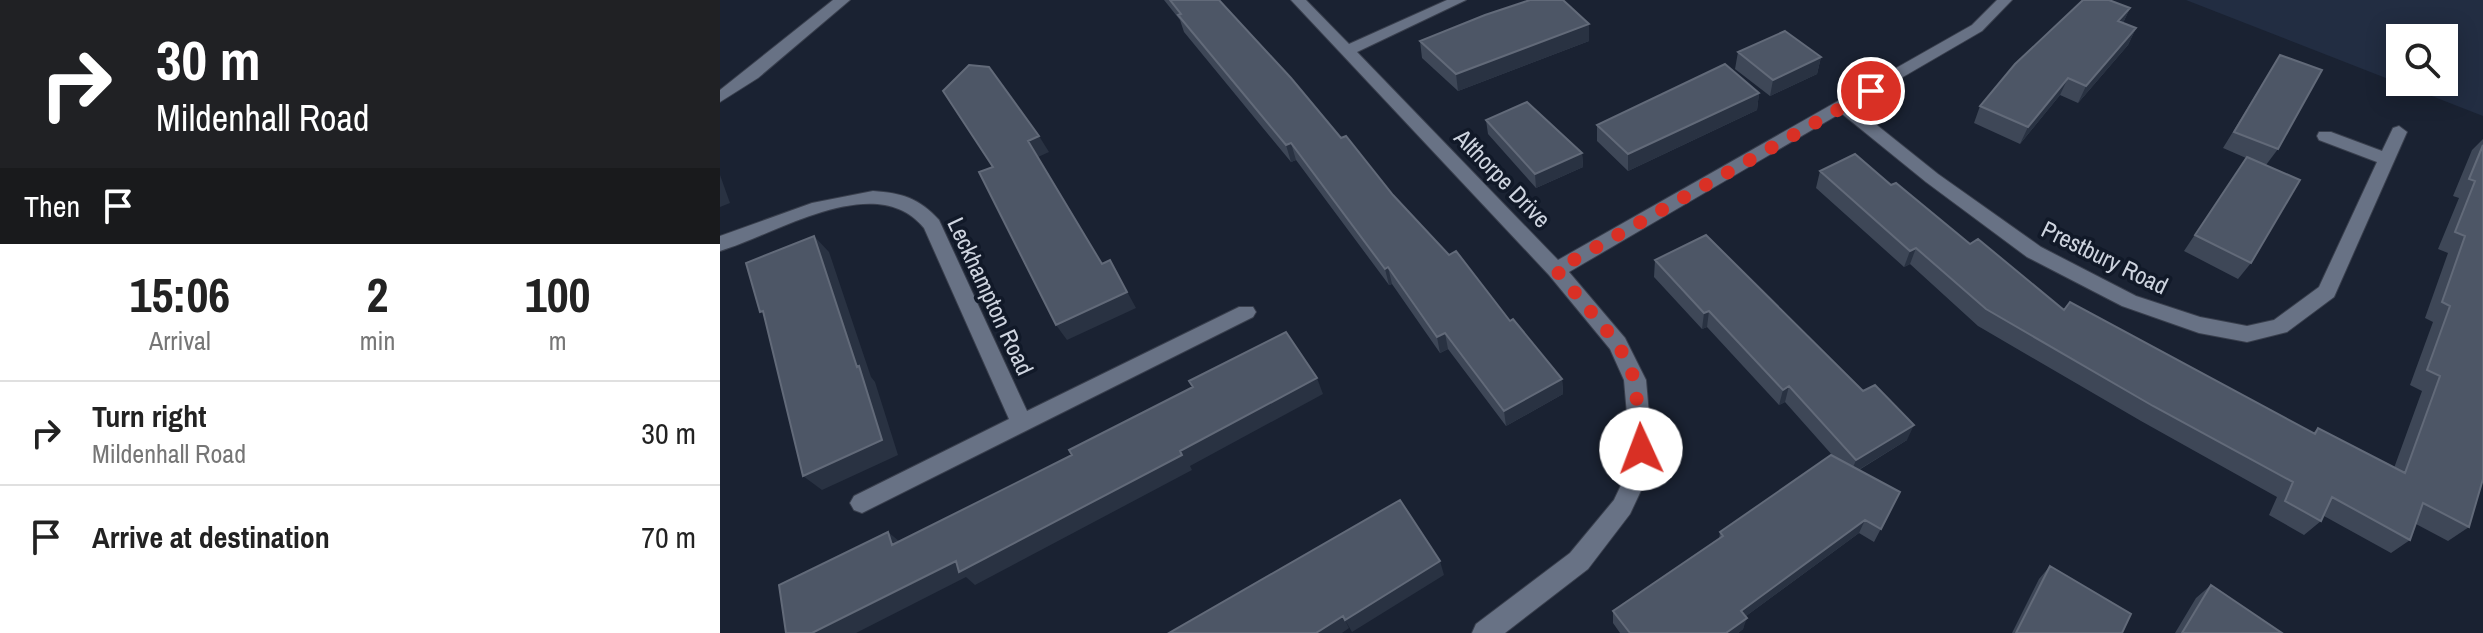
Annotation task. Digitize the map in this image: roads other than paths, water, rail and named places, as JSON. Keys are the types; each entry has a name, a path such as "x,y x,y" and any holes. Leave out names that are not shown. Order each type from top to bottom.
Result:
{"street":[{"path":"720,97 759,70 819,15 843,0"},
{"name":"Althorpe Drive","path":"1298,0 1556,270 1618,344 1635,380 1641,449 1634,482 1622,507 1579,561 1485,633"},
{"path":"1347,51 1459,0"},
{"path":"1556,270 1977,28 2005,0"},
{"name":"Prestbury Road","path":"1844,107 1932,178 2034,252 2129,301 2199,325 2247,334 2280,326 2327,292 2399,132"},
{"path":"2325,136 2388,160"},
{"name":"Leckhampton Road","path":"720,244 812,208 851,198 890,199 915,206 932,225 1021,421"},
{"path":"862,503 1021,421 1246,312"}]}
